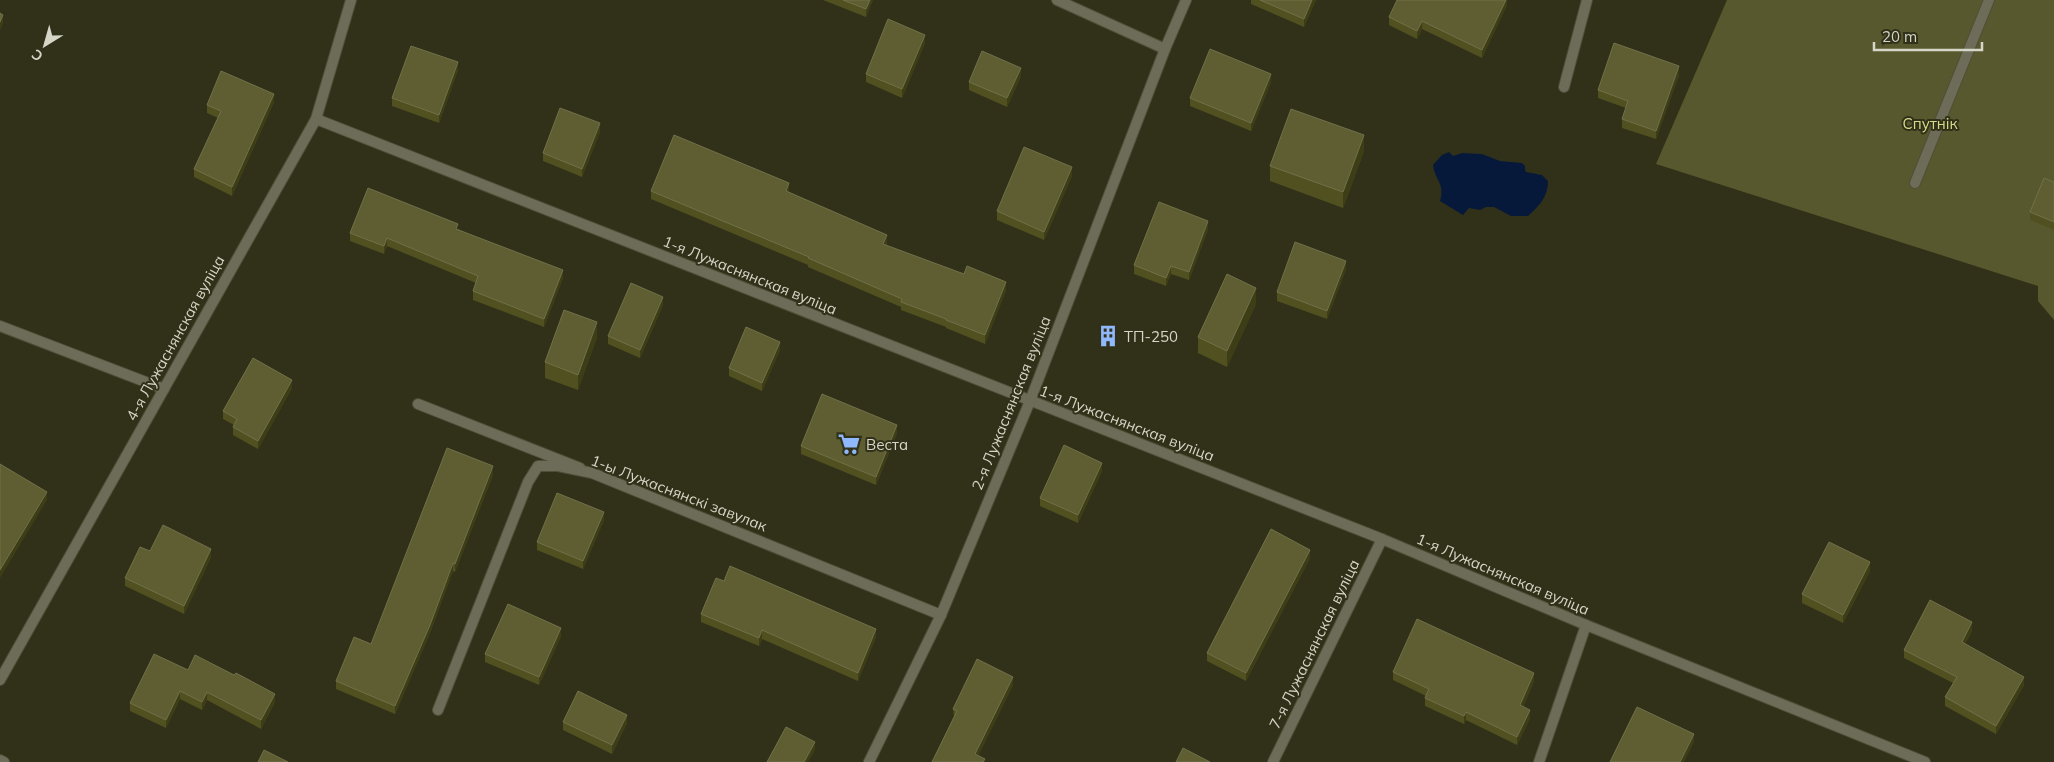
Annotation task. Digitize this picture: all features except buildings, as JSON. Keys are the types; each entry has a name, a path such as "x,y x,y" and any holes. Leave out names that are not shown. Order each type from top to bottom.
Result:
{"street":[{"name":"4-я Лужаснянская вуліца","path":"0,680 316,118 351,0"},
{"path":"1057,0 1164,49"},
{"name":"2-я Лужаснянская вуліца","path":"869,762 941,615 1030,401 1164,49 1186,0"},
{"path":"1564,87 1587,0"},
{"path":"1915,184 1989,0"},
{"name":"1-я Лужаснянская вуліца","path":"316,118 1382,539 1586,625 1925,762"},
{"path":"0,326 164,389"},
{"path":"418,404 592,473"},
{"name":"1-ы Лужаснянскі завулак","path":"438,710 528,482 538,466 558,466 592,473 941,615"},
{"name":"7-я Лужаснянская вуліца","path":"1273,762 1382,539"},
{"path":"1539,762 1586,625"},
{"path":"0,760 4,762"}],"green space":[{"name":"Спутнік","path":"1727,0 2054,0 2054,320 2038,301 2038,286 1656,164"}],"water":[{"path":"1449,152 1453,156 1462,153 1482,154 1500,161 1522,163 1525,166 1526,172 1542,175 1548,181 1545,196 1528,216 1511,216 1494,207 1486,207 1480,210 1469,208 1463,215 1440,201 1441,185 1433,165 1442,155"}],"place":[{"name":"ТП-250","path":"1108,336"},
{"name":"Веста","path":"849,444"}]}
